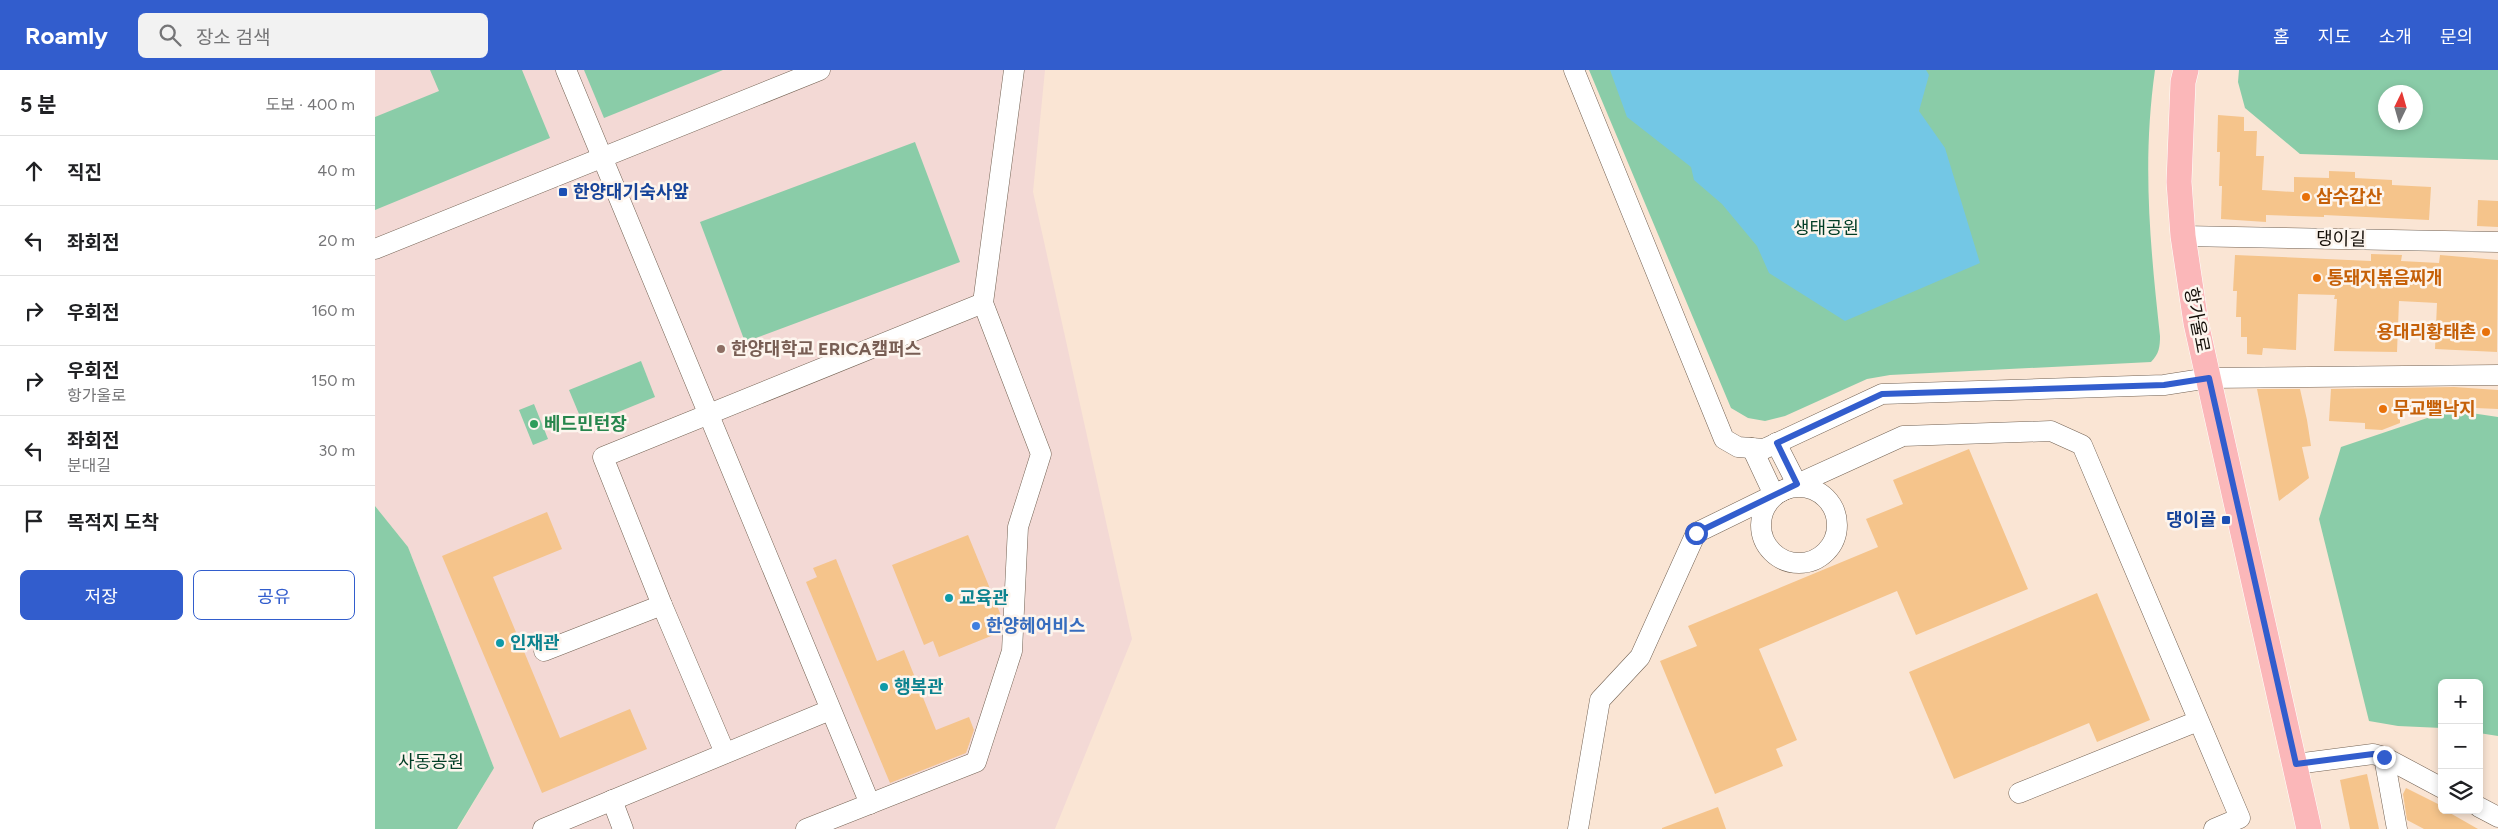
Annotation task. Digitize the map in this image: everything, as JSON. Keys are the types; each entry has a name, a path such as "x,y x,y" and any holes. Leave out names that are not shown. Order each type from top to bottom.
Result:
{"main road":[{"name":"항가울로","path":"2186,70 2183,82 2179,182 2183,236 2196,323 2309,829"}],"street":[{"path":"565,70 870,804"},
{"path":"375,249 820,70"},
{"path":"806,829 976,762 1012,651 1018,526 1041,454 983,303 1014,70"},
{"path":"1574,70 1725,439 1738,447 1764,449 1882,394 2164,385 2209,378 2498,375"},
{"name":"댕이길","path":"2183,236 2498,242"},
{"path":"725,753 662,605 603,457 983,303"},
{"path":"1578,829 1600,700 1640,657 1696,533 1784,490 1903,436 2051,431 2082,445 2240,818 2214,829"},
{"path":"1777,443 1784,490"},
{"path":"1752,448 1784,490"},
{"path":"544,651 662,605"},
{"path":"543,829 830,710"},
{"path":"2019,793 2199,721"},
{"path":"2296,764 2373,754 2384,757 2438,786"},
{"path":"2384,757 2397,829"},
{"path":"612,800 623,829"},
{"path":"2483,809 2498,817"}],"shaded area":[{"name":"한양대학교 ERICA캠퍼스","path":"375,70 1045,70 1033,192 1132,639 1055,829 458,829 494,768 408,547 375,506"}],"green space":[{"path":"430,70 522,70 550,138 375,210 375,117 439,91"},
{"path":"584,70 723,70 604,118"},
{"name":"생태공원","path":"1589,70 2155,70 2151,104 2148,170 2153,269 2160,336 2159,347 2154,359 2151,362 1890,375 1867,379 1785,416 1765,421 1748,418 1731,408"},
{"path":"2239,70 2498,70 2498,160 2300,154 2245,108 2238,82"},
{"path":"915,142 960,262 745,342 700,222"},
{"path":"641,361 655,397 584,426 569,390"},
{"name":"베드민턴장","path":"534,404 548,439 533,445 519,410"},
{"path":"2451,410 2498,417 2498,736 2483,734 2483,679 2438,679 2438,728 2398,726 2369,721 2319,519 2341,447"},
{"name":"사동공원","path":"375,506 408,547 494,768 457,829 375,829"}],"water":[{"path":"1610,70 1926,70 1929,75 1919,111 1945,148 1980,263 1845,321 1769,273 1757,246 1722,204 1694,180 1691,167 1627,117"}],"building":[{"path":"2218,115 2244,117 2244,131 2257,131 2256,156 2264,156 2262,190 2294,192 2294,177 2329,178 2329,171 2355,172 2355,178 2392,180 2392,185 2431,187 2429,220 2324,215 2324,217 2266,215 2266,222 2221,219 2222,186 2219,186 2220,152 2217,152"},
{"path":"2478,200 2498,201 2498,227 2477,226"},
{"path":"2371,254 2402,255 2401,261 2439,263 2440,255 2498,260 2497,352 2435,349 2437,303 2399,301 2397,352 2334,351 2337,299 2334,299 2335,295 2298,294 2296,350 2263,348 2262,355 2247,354 2247,337 2241,337 2241,317 2236,317 2237,291 2233,291 2235,255 2371,261"},
{"path":"2454,387 2498,390 2498,409 2435,407 2435,412 2400,410 2400,423 2382,430 2365,429 2365,423 2329,421 2331,389"},
{"path":"2257,389 2300,389 2307,420 2311,446 2302,447 2309,478 2279,501"},
{"path":"1969,449 2028,589 1916,635 1897,591 1759,649 1797,740 1776,749 1783,766 1715,794 1660,661 1697,646 1688,626 1878,547 1866,519 1903,504 1893,480"},
{"name":"인재관","path":"547,512 562,549 493,577 560,738 630,709 647,749 542,793 442,556"},
{"name":"교육관","path":"968,535 1002,618 1001,632 939,657 933,641 924,645 892,565"},
{"name":"행복관","path":"836,559 877,661 904,650 936,730 969,717 974,730 966,753 890,783 806,582 817,577 813,568"},
{"path":"2097,593 2150,720 2097,742 2089,723 1954,779 1909,672"},
{"path":"2367,774 2379,829 2350,829 2340,780"},
{"path":"2406,788 2438,804 2438,814 2452,814 2478,829 2424,829 2407,820 2403,794"},
{"path":"1718,807 1726,829 1662,829 1662,828"}],"place":[{"name":"한양대기숙사앞","path":"563,192"},
{"name":"삼수갑산","path":"2306,197"},
{"name":"통돼지볶음찌개","path":"2317,278"},
{"name":"용대리황태촌","path":"2486,332"},
{"name":"한양대학교 ERICA캠퍼스","path":"721,349"},
{"name":"무교뻘낙지","path":"2383,409"},
{"name":"베드민턴장","path":"534,424"},
{"name":"댕이골","path":"2226,520"},
{"name":"교육관","path":"949,598"},
{"name":"한양헤어비스","path":"976,626"},
{"name":"인재관","path":"500,643"},
{"name":"행복관","path":"884,687"}],"route":[{"path":"1696,533 1797,484 1777,443 1882,394 2164,385 2209,378 2296,764 2373,754 2384,757"}]}
